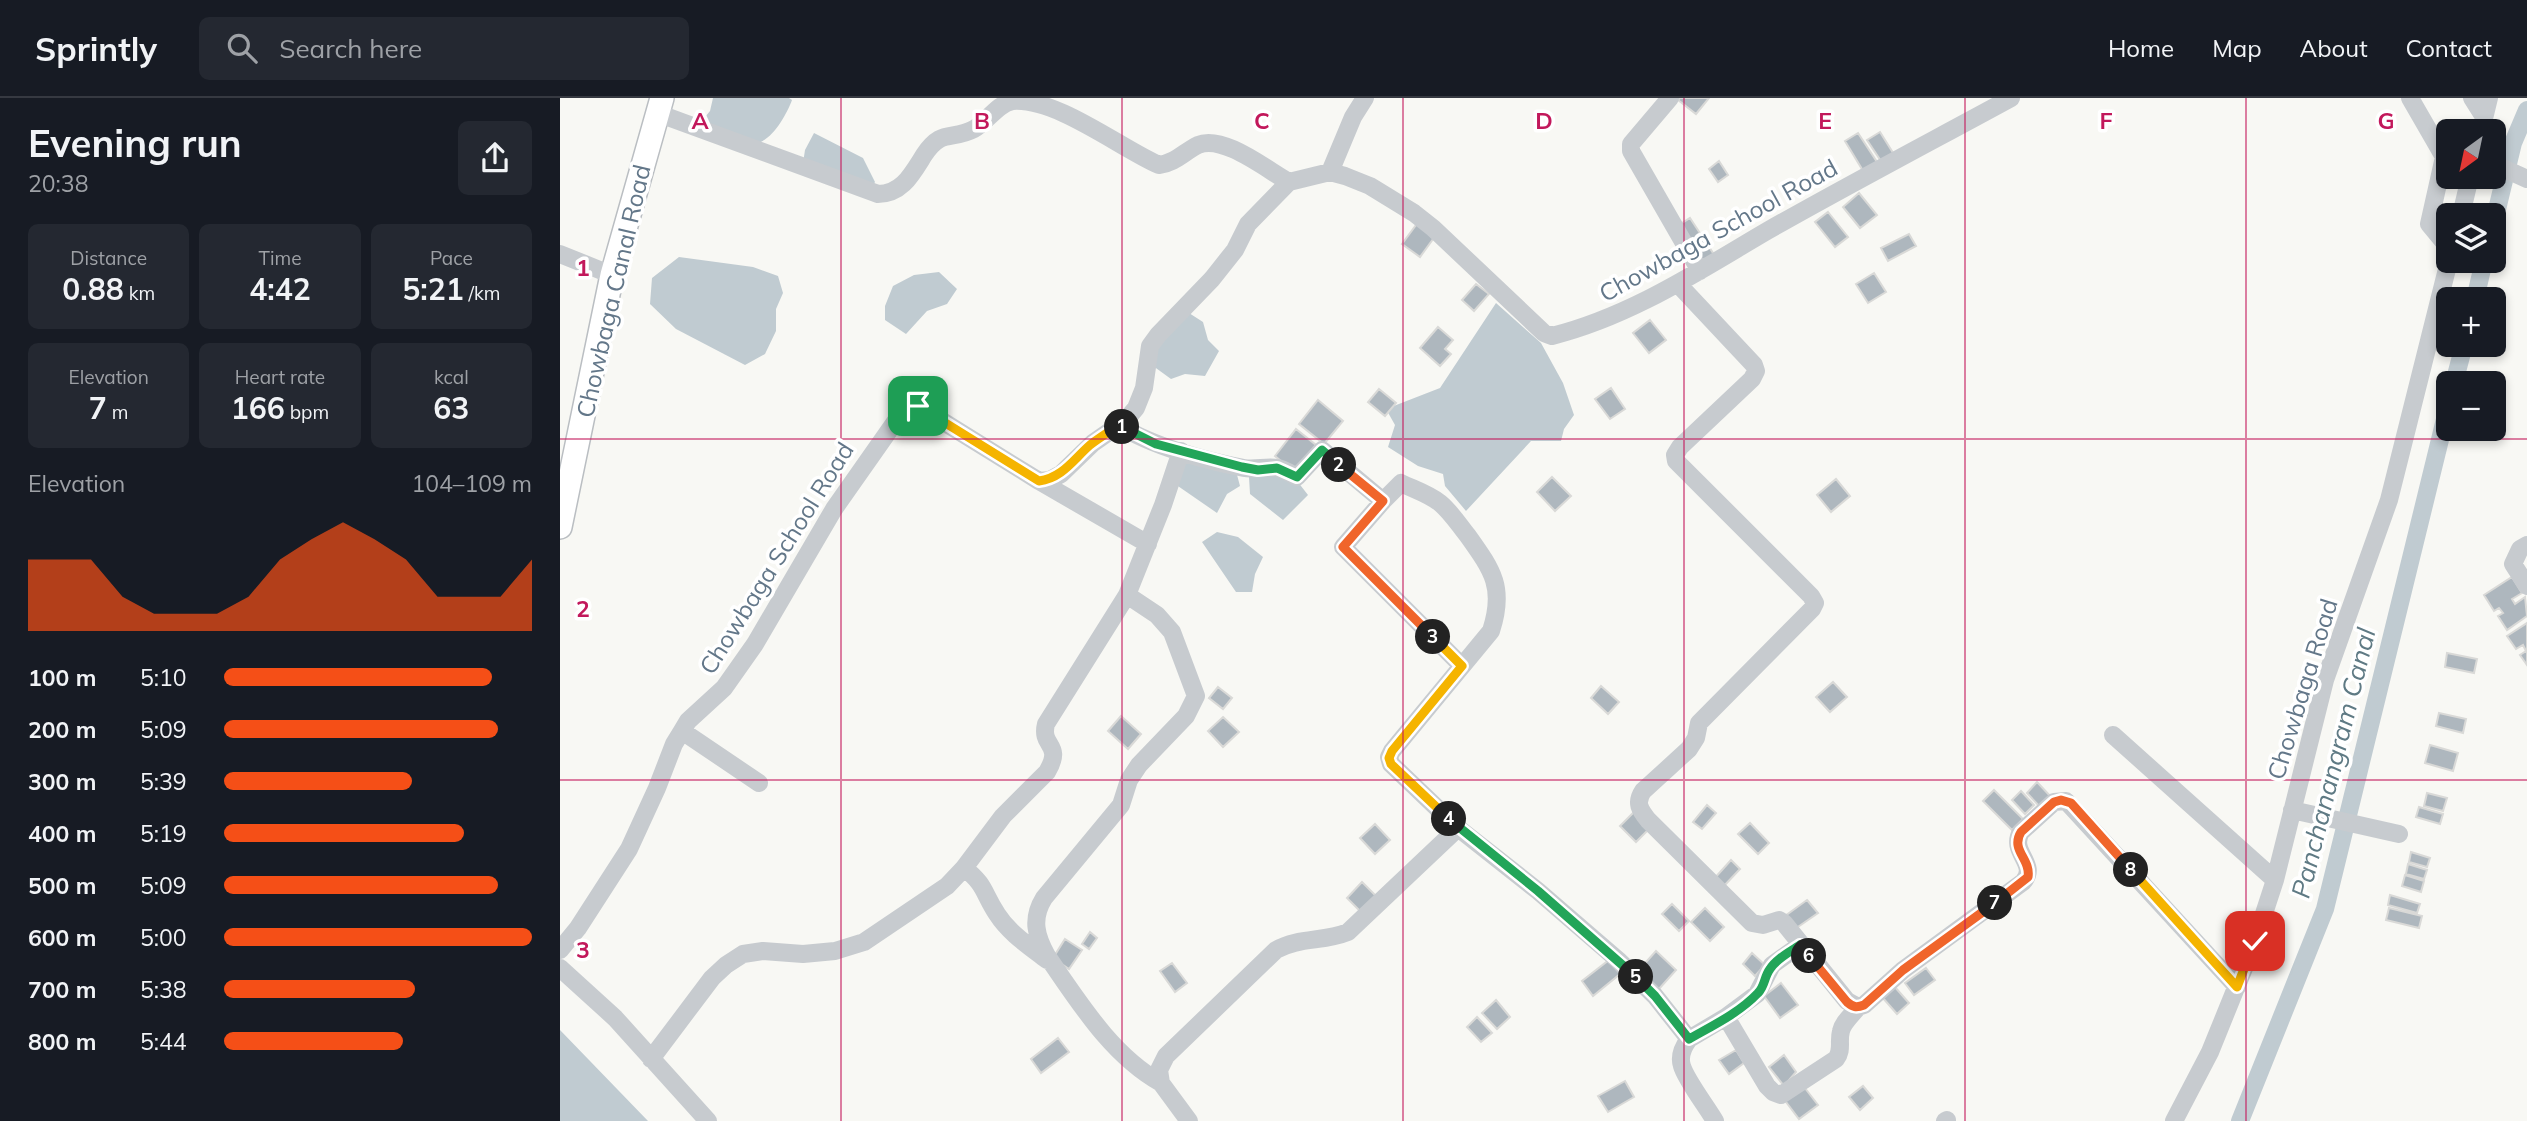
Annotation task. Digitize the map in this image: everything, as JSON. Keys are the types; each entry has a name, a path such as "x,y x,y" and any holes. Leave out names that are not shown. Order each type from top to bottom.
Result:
{"main road":[{"name":"Chowbaga Canal Road","path":"560,527 612,275 659,105"}],"street":[{"path":"1039,481 1051,480 1061,474 1093,443 1126,421 1136,408 1144,388 1150,346 1158,335 1212,279 1235,250 1248,224 1289,182 1329,172 1353,117 1365,98"},
{"path":"1670,98 1631,144 1631,151 1700,271"},
{"name":"Chowbaga School Road","path":"1329,172 1370,186 1414,213 1547,335 1558,335 1609,318 1678,284 1769,230 2011,98"},
{"path":"2410,98 2444,158 2429,223 2436,232"},
{"path":"2472,98 2480,119"},
{"path":"2483,119 2489,98"},
{"path":"659,105 878,194 891,194 902,187 936,141 945,135 975,128 1000,107 1014,100 1037,102 1058,108 1159,165 1169,164 1198,145 1222,143 1289,182"},
{"path":"2506,169 2527,179"},
{"path":"560,254 612,275"},
{"name":"Chowbaga Road","path":"2174,1121 2210,1052 2255,941 2274,880 2325,680 2389,500 2446,273"},
{"path":"1678,284 1754,365 1756,371 1752,379 1681,447 1675,456 1676,461 1815,603 1812,610 1699,723 1694,743 1643,792 1638,799 1639,808 1648,820 1752,923 1763,925 1779,919 1847,1002 1858,1007 2028,877 2029,871 2016,847 2017,839 2021,832 2054,802 2061,800 2071,803 2237,987"},
{"name":"Chowbaga School Road","path":"560,950 578,928 629,849 682,731 724,688 747,655 780,604 834,509 900,415 909,408 918,406 948,422 1039,481"},
{"path":"1119,425 1156,444 1242,467 1258,470 1277,468 1297,477 1322,450 1383,501"},
{"path":"651,1059 712,978 743,954 763,950 803,954 835,951 864,942 947,886 964,868 1003,816 1047,772 1055,758 1054,750 1045,737 1046,724 1127,596 1181,451"},
{"path":"1039,481 1148,544"},
{"path":"1462,666 1343,547 1401,483 1438,501 1454,518 1488,564 1496,588 1498,609 1491,631 1392,751 1389,758 1391,764 1458,828 1538,891 1618,960 1655,996 1689,1039"},
{"path":"2527,545 2520,549 2514,564 2527,586"},
{"path":"1127,596 1157,615 1172,632 1196,696 1186,716 1139,765 1129,780 1121,805 1038,909 1035,926 1039,940 1053,965 1116,1048 1140,1070 1161,1083"},
{"path":"682,731 759,783"},
{"path":"2113,735 2274,880"},
{"path":"2292,810 2399,834"},
{"path":"1182,1118 1161,1083 1159,1070 1166,1056 1276,950 1290,942 1335,937 1348,932 1458,828"},
{"path":"964,868 979,880 1008,928 1053,965"},
{"path":"1715,1121 1682,1066 1681,1054 1689,1039 1757,994 1773,965 1800,945"},
{"path":"560,968 615,1018 708,1121"},
{"path":"1726,1017 1767,1086 1782,1095 1836,1059 1841,1052 1839,1035 1842,1026 1858,1007"}],"shaded area":[{"path":"713,98 792,100 776,130 762,141 747,144 701,122 710,111"},
{"path":"814,133 863,158 875,182 870,190 803,163 805,150"},
{"path":"679,257 753,267 778,276 783,293 776,309 776,331 765,354 745,365 676,329 650,304 652,278"},
{"path":"939,272 957,289 947,304 927,311 906,334 885,320 885,306 893,286 914,275"},
{"path":"1496,303 1541,343 1563,383 1574,415 1564,429 1561,441 1531,441 1466,511 1445,486 1443,474 1418,466 1388,447 1395,425 1386,409 1440,388"},
{"path":"1189,313 1203,322 1208,340 1219,351 1205,376 1185,374 1171,379 1149,363 1150,342"},
{"path":"1205,460 1236,471 1240,486 1227,494 1217,513 1175,484 1175,465"},
{"path":"1265,466 1294,477 1308,495 1283,520 1250,494 1249,477"},
{"path":"1217,532 1238,537 1263,557 1255,574 1252,592 1236,592 1202,542"},
{"path":"560,1030 648,1121 560,1121"}],"building":[{"path":"1709,98 1696,114 1678,100"},
{"path":"1880,132 1895,156 1883,164 1867,140"},
{"path":"1858,133 1879,165 1865,174 1845,141"},
{"path":"1719,161 1728,175 1718,182 1709,169"},
{"path":"1859,193 1877,215 1860,228 1843,207"},
{"path":"1828,212 1848,237 1835,247 1815,222"},
{"path":"1690,218 1715,256 1701,266 1676,227"},
{"path":"1419,221 1436,235 1420,257 1402,244"},
{"path":"1909,234 1916,246 1888,261 1881,248"},
{"path":"1874,273 1886,292 1868,303 1856,284"},
{"path":"1476,284 1489,294 1474,311 1462,300"},
{"path":"1650,320 1666,340 1649,353 1633,333"},
{"path":"1438,327 1453,340 1445,349 1451,354 1440,366 1420,348"},
{"path":"1611,388 1625,409 1610,419 1595,399"},
{"path":"1379,389 1396,403 1385,416 1368,402"},
{"path":"1318,400 1343,421 1324,444 1299,424"},
{"path":"1296,429 1316,445 1294,472 1275,456"},
{"path":"1552,477 1571,496 1555,511 1537,492"},
{"path":"1836,479 1850,496 1831,512 1817,495"},
{"path":"2512,577 2522,593 2512,599 2515,604 2525,597 2527,616 2507,630 2498,616 2503,613 2499,608 2494,611 2484,595"},
{"path":"2527,623 2527,665 2520,655 2526,651 2523,645 2516,649 2507,636"},
{"path":"2447,653 2477,659 2474,673 2445,667"},
{"path":"1833,682 1847,697 1830,712 1816,697"},
{"path":"1601,686 1619,702 1608,714 1591,698"},
{"path":"1218,687 1232,698 1223,709 1209,698"},
{"path":"2439,713 2466,719 2463,733 2436,726"},
{"path":"1121,716 1141,734 1128,749 1108,731"},
{"path":"1223,717 1239,732 1223,747 1208,731"},
{"path":"2430,745 2458,753 2453,771 2425,763"},
{"path":"2037,782 2052,798 2041,808 2027,793"},
{"path":"1994,790 2023,819 2012,830 1983,801"},
{"path":"2021,791 2034,805 2025,814 2012,800"},
{"path":"2427,793 2447,798 2443,811 2424,806"},
{"path":"1707,805 1716,813 1702,829 1693,822"},
{"path":"2419,807 2443,814 2440,824 2416,817"},
{"path":"1634,812 1650,828 1636,842 1620,826"},
{"path":"1750,823 1769,843 1758,854 1738,834"},
{"path":"1375,824 1390,840 1375,854 1360,838"},
{"path":"2411,852 2430,858 2427,867 2409,862"},
{"path":"1731,860 1740,869 1722,888 1713,880"},
{"path":"2408,864 2427,870 2424,879 2406,874"},
{"path":"2405,875 2424,881 2421,892 2402,886"},
{"path":"1362,882 1381,901 1365,916 1347,898"},
{"path":"2390,895 2420,904 2417,913 2388,905"},
{"path":"1807,900 1818,913 1795,929 1785,916"},
{"path":"1672,904 1689,921 1679,931 1662,914"},
{"path":"1705,908 1724,927 1710,941 1691,922"},
{"path":"2389,908 2422,916 2419,928 2386,920"},
{"path":"1090,932 1097,938 1089,949 1082,944"},
{"path":"1065,939 1082,950 1069,969 1053,958"},
{"path":"1656,951 1676,970 1658,990 1638,971"},
{"path":"1752,953 1765,965 1755,976 1743,964"},
{"path":"1609,960 1620,974 1593,996 1582,981"},
{"path":"1172,963 1187,983 1175,992 1160,971"},
{"path":"1926,968 1935,980 1914,995 1905,983"},
{"path":"1781,983 1798,1005 1780,1018 1764,996"},
{"path":"1894,986 1909,1003 1897,1014 1882,997"},
{"path":"1496,1000 1510,1017 1497,1029 1482,1013"},
{"path":"1477,1017 1492,1033 1481,1042 1467,1027"},
{"path":"1058,1038 1069,1052 1041,1073 1031,1059"},
{"path":"1736,1050 1744,1063 1729,1074 1719,1060"},
{"path":"1784,1055 1796,1072 1784,1086 1769,1067"},
{"path":"1625,1081 1634,1097 1608,1112 1598,1096"},
{"path":"1801,1083 1818,1105 1799,1119 1783,1098"},
{"path":"1863,1086 1873,1098 1860,1110 1849,1097"}],"waterway":[{"name":"Panchanangram Canal","path":"2499,203 2513,143 2527,110"},
{"name":"Panchanangram Canal","path":"2478,287 2481,273"},
{"name":"Panchanangram Canal","path":"2457,371 2461,357"},
{"name":"Panchanangram Canal","path":"2240,1121 2325,909 2440,441"}],"route":[{"path":"918,406 948,422 1039,481 1051,480 1061,474 1093,443 1119,425 1156,444 1242,467 1258,470 1277,468 1297,477 1322,450 1383,501 1343,547 1462,666 1392,751 1389,758 1391,764 1458,828 1538,891 1618,960 1655,996 1689,1039 1757,994 1773,965 1800,945 1847,1002 1853,1007 1864,1005 1903,970 2028,877 2028,866 2016,847 2017,839 2021,832 2054,802 2061,800 2071,803 2237,987 2255,941"}]}
